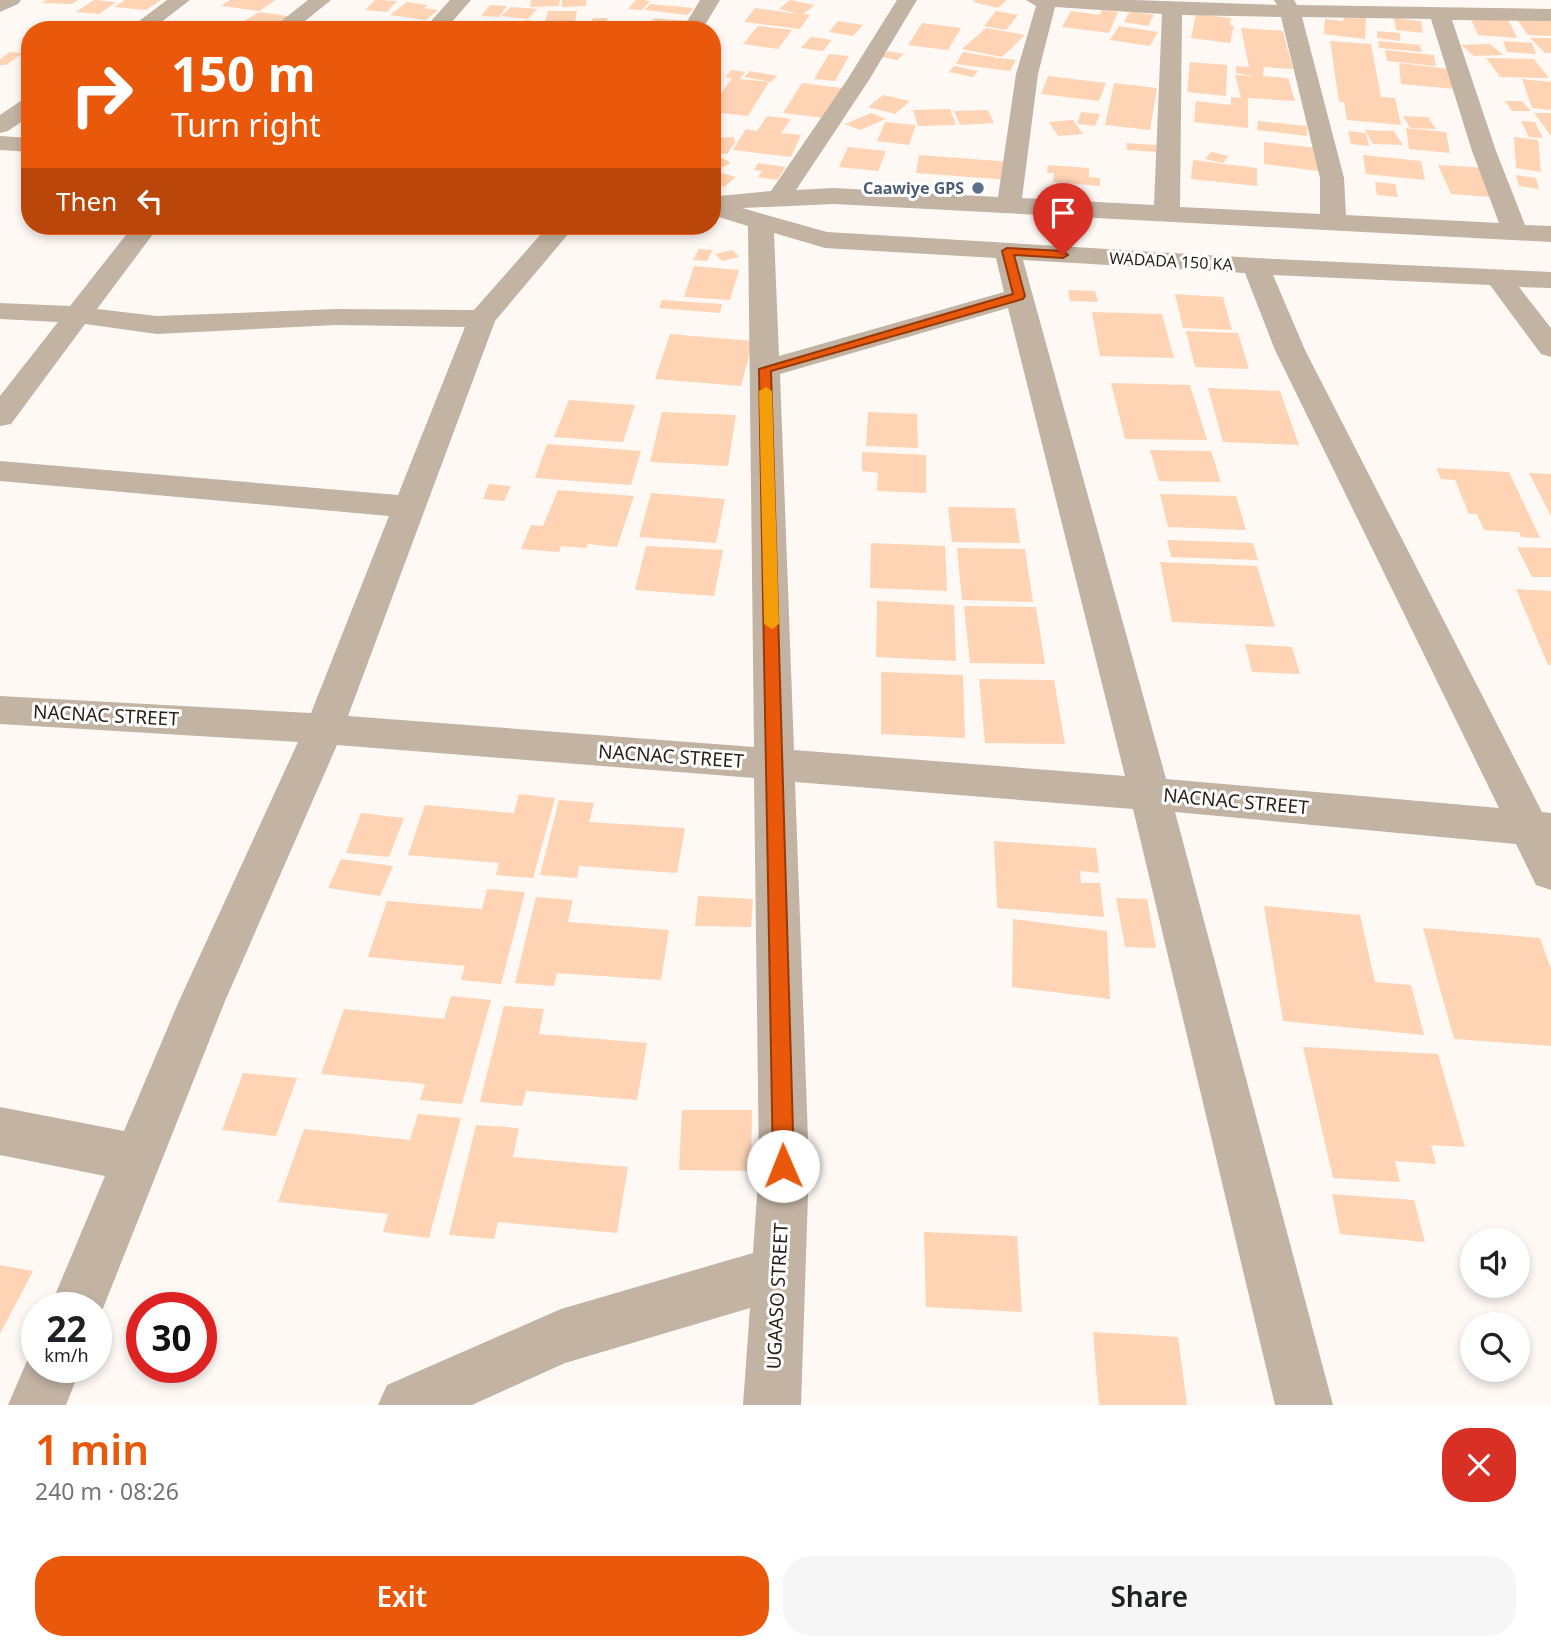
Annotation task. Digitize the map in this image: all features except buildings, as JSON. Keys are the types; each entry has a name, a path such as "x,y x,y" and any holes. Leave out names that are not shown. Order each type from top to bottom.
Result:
{"street":[{"path":"0,6 11,0"},
{"path":"150,21 180,0"},
{"path":"293,21 321,0"},
{"path":"441,21 461,0"},
{"path":"697,21 710,0"},
{"path":"770,210 850,92 907,0"},
{"path":"1544,0 1551,6"},
{"path":"1009,205 1027,74 1041,1 1172,8 1287,5 1440,15 1551,15"},
{"path":"1287,5 1332,178 1333,222"},
{"path":"1167,214 1168,85 1172,8"},
{"path":"1440,15 1470,103 1478,138 1515,232"},
{"path":"0,126 21,111"},
{"path":"0,143 21,144"},
{"name":"WADADA 150 KA","path":"721,205 770,210 834,196 1551,234"},
{"name":"WADADA 150 KA","path":"770,210 825,240 1256,266 1551,280"},
{"name":"UGAASO STREET","path":"770,210 765,369 783,1166 772,1405"},
{"path":"0,417 139,235"},
{"path":"83,1292 202,1001 324,729 482,318 554,235"},
{"path":"1007,251 1150,794 1304,1405"},
{"path":"1256,266 1290,350 1540,829 1551,872"},
{"path":"1497,276 1551,348"},
{"path":"765,369 1019,296"},
{"path":"0,311 79,315 157,325 336,317 482,318"},
{"path":"0,471 410,507"},
{"name":"NACNAC STREET","path":"0,710 324,729 1150,794 1540,829"},
{"path":"0,1131 137,1158"},
{"path":"407,1405 561,1336 777,1273"},
{"path":"37,1405 46,1383"}],"slow traffic":[{"path":"766,391 772,624"}],"place":[{"name":"Caawiye GPS","path":"978,188"}],"route":[{"path":"783,1166 765,369 1019,296 1007,251 1063,255"}]}
